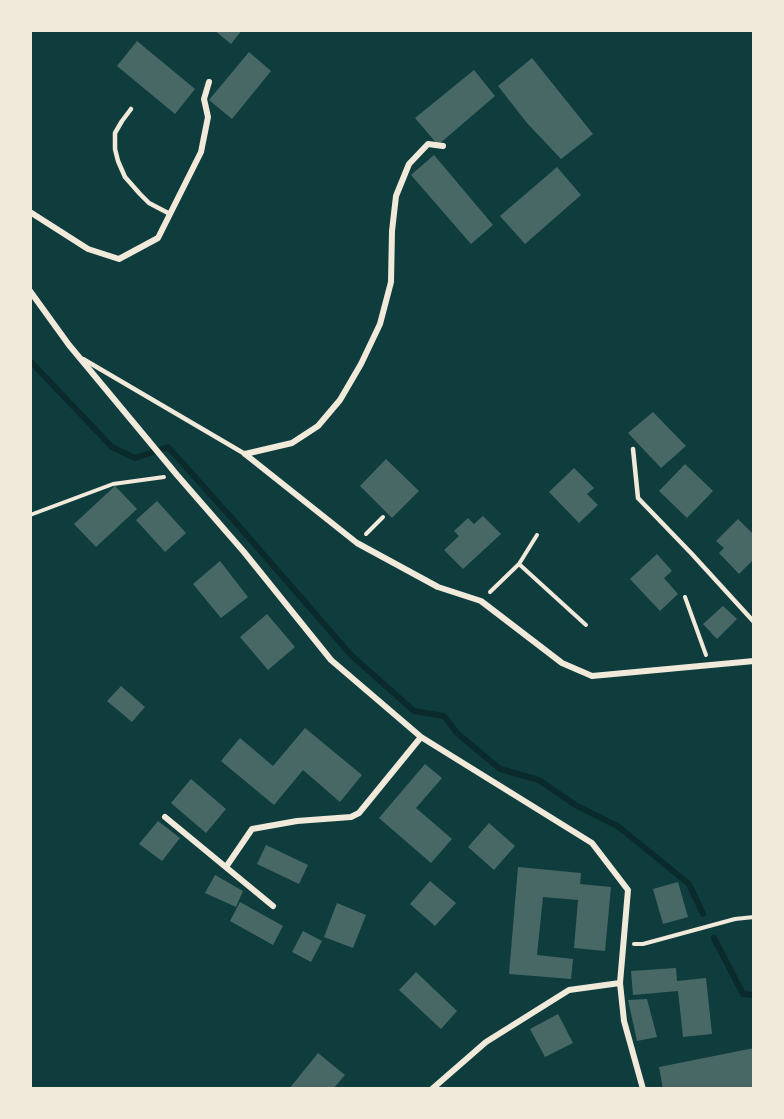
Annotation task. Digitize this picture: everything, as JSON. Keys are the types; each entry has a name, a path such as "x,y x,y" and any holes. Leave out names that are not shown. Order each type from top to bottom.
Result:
{"street":[{"path":"30,212 88,249 119,259 158,238 201,152 208,117 204,99 209,82"},
{"path":"245,454 292,443 318,426 340,400 361,364 380,324 391,282 392,231 396,196 409,164 428,144 443,146"},
{"path":"30,291 80,358 244,552 331,660 422,737 592,843 628,890 620,983 624,1021 643,1089"},
{"path":"245,454 357,543 438,587 481,601 561,663 592,676 754,661"},
{"path":"226,867 252,829 297,821 351,817 359,813 422,737"},
{"path":"165,817 273,906"},
{"path":"432,1089 486,1042 568,990 620,983"}],"lane":[{"path":"131,109 115,133 118,161 125,177 140,194 149,203 170,214"},
{"path":"80,358 245,454"},
{"path":"633,449 638,498 754,622"}],"path":[{"path":"30,515 113,484 177,475"},
{"path":"357,543 383,517"},
{"path":"481,601 519,564 537,535"},
{"path":"519,564 586,625"},
{"path":"685,597 711,666"},
{"path":"624,944 643,944 735,919 754,917"}],"building":[{"path":"214,30 242,30 231,44"},
{"path":"137,41 195,89 175,114 117,66"},
{"path":"249,52 271,71 232,119 209,100"},
{"path":"532,58 593,134 561,159 527,123 498,86"},
{"path":"474,70 495,96 438,145 415,118"},
{"path":"434,155 493,225 471,244 411,175"},
{"path":"557,167 581,195 525,244 500,216"},
{"path":"653,412 686,446 661,468 628,433"},
{"path":"386,459 419,491 392,518 360,486"},
{"path":"685,464 713,491 687,518 659,491"},
{"path":"574,468 594,488 587,494 598,505 579,523 549,492"},
{"path":"115,486 137,509 96,547 74,524"},
{"path":"157,501 186,533 165,552 136,520"},
{"path":"483,516 501,534 463,569 444,550 459,536 454,531 468,518 474,524"},
{"path":"738,519 754,535 754,559 739,574 719,553 724,548 716,541"},
{"path":"657,554 672,571 664,578 678,594 660,611 630,579"},
{"path":"220,561 248,597 221,618 193,584"},
{"path":"723,606 737,619 717,639 703,624"},
{"path":"267,614 295,647 268,670 240,637"},
{"path":"121,686 145,707 132,722 107,701"},
{"path":"305,728 362,775 340,802 303,770 274,805 221,761 240,738 273,766"},
{"path":"425,764 442,778 416,808 452,839 431,863 379,818"},
{"path":"191,779 226,809 206,833 171,803"},
{"path":"158,821 180,838 162,861 139,844"},
{"path":"489,823 515,846 494,870 468,847"},
{"path":"266,845 308,865 299,884 257,864"},
{"path":"518,867 581,873 580,884 611,887 605,951 574,948 578,900 543,897 537,955 573,959 571,979 509,974"},
{"path":"215,875 243,891 236,907 205,893"},
{"path":"430,881 456,903 435,926 410,904"},
{"path":"678,882 688,917 663,924 653,889"},
{"path":"240,902 283,926 273,945 230,921"},
{"path":"337,903 366,915 353,948 324,937"},
{"path":"303,931 322,941 311,962 292,952"},
{"path":"676,968 677,981 706,978 712,1034 683,1037 678,991 633,995 631,971"},
{"path":"416,972 457,1011 441,1029 399,990"},
{"path":"647,999 657,1037 637,1041 628,1000"},
{"path":"558,1014 573,1043 545,1057 530,1029"},
{"path":"754,1048 754,1089 663,1089 659,1067"},
{"path":"318,1053 345,1075 333,1089 289,1089"}],"waterway":[{"path":"30,361 112,447 135,458 168,447 351,655 414,711 444,716 457,733 500,769 539,780 577,806 619,827 689,884 703,914"},
{"path":"714,938 743,994 754,995"}]}
